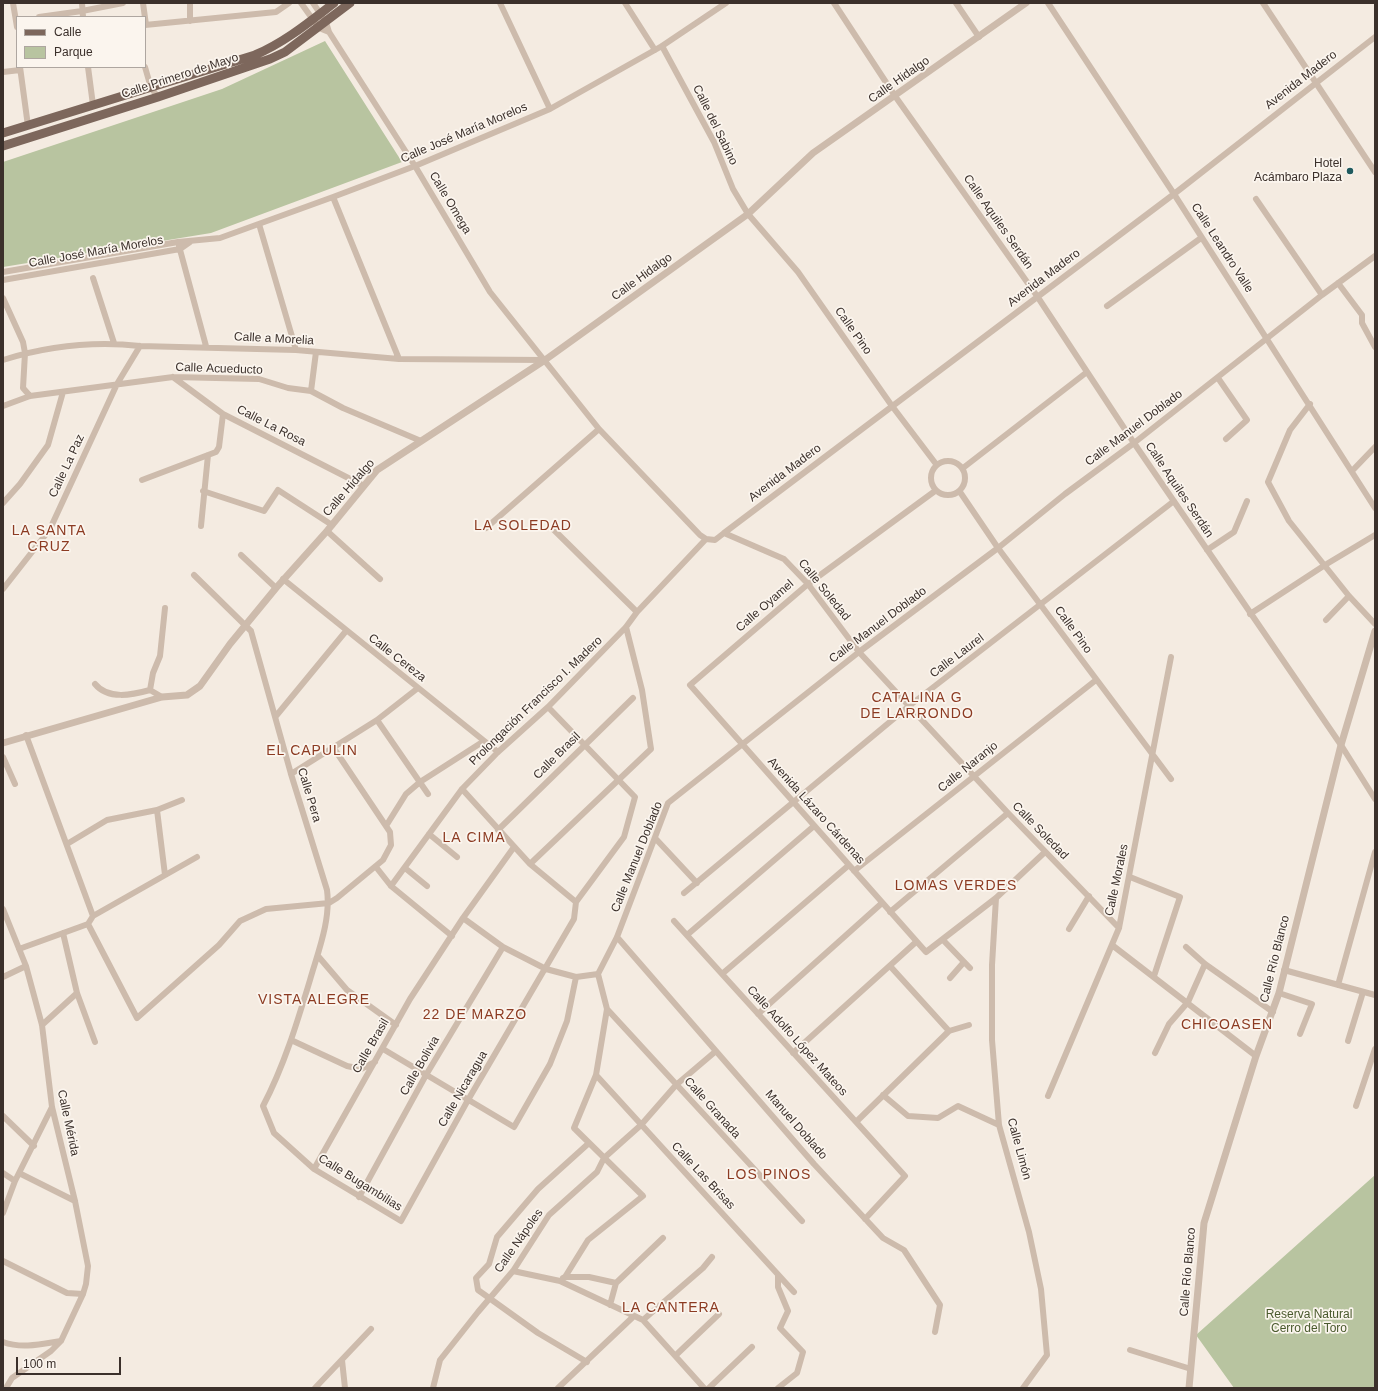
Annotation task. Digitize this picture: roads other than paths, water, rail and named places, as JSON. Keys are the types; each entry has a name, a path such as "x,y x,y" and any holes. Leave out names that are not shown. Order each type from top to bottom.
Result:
{"main road":[{"name":"Calle Primero de Mayo","path":"3,146 158,97 270,59 285,52 320,21 334,3"},
{"name":"Calle Primero de Mayo","path":"3,133 255,55 277,46 350,3"}],"street":[{"path":"14,3 16,16"},
{"path":"82,3 82,14"},
{"path":"53,16 82,14 122,3"},
{"path":"143,3 145,16"},
{"path":"190,3 190,20"},
{"path":"146,25 276,12 289,3"},
{"name":"Calle Omega","path":"300,3 320,21 328,32 415,166 490,292 545,360"},
{"path":"313,3 320,21"},
{"path":"500,3 550,109"},
{"path":"625,3 655,50"},
{"name":"Calle José María Morelos","path":"3,272 178,242 220,238 333,197 415,166 550,109 662,46 726,3"},
{"name":"Calle Aquiles Serdán","path":"834,3 896,96 1037,296 1134,443 1341,745 1375,799"},
{"path":"956,3 978,37"},
{"name":"Calle Hidalgo","path":"3,743 26,735 162,697 187,695 192,693 200,686 245,625 283,579 327,531 377,470 545,360 748,214 813,153 1026,3"},
{"name":"Calle Leandro Valle","path":"1048,3 1310,404 1375,508"},
{"path":"1263,3 1375,172"},
{"name":"Avenida Madero","path":"724,533 1174,194 1375,37"},
{"name":"Calle del Sabino","path":"662,46 714,142 733,189 748,214"},
{"path":"88,68 94,105"},
{"path":"145,68 151,88 158,97"},
{"path":"3,72 20,69 28,126"},
{"path":"333,197 399,359"},
{"path":"1256,199 1322,295"},
{"name":"Calle Pino","path":"748,214 798,272 892,406 936,464"},
{"path":"259,224 296,350"},
{"path":"1107,306 1201,238"},
{"name":"Calle José María Morelos","path":"3,280 180,249 191,241"},
{"path":"178,242 206,346"},
{"name":"Calle Manuel Doblado","path":"596,974 617,937 668,803 859,652 998,548 1065,494 1134,443 1322,295 1375,256"},
{"path":"93,278 114,343"},
{"path":"1338,283 1362,315 1362,323 1375,347"},
{"path":"3,298 23,342 25,353 23,388 30,396"},
{"name":"Calle a Morelia","path":"3,360 25,353 66,346 114,343 140,346 206,346 296,350 399,359 545,360"},
{"name":"Calle La Paz","path":"3,588 50,529 117,384 140,346"},
{"path":"311,391 316,352"},
{"path":"545,360 599,429 706,539 715,540 724,533"},
{"path":"963,468 1087,372"},
{"name":"Calle Acueducto","path":"3,406 30,396 173,377 259,379 288,388 311,391 343,408 421,441"},
{"name":"Calle La Rosa","path":"173,377 223,414 364,486"},
{"path":"1218,378 1247,420 1226,439"},
{"path":"3,504 20,484 48,445 63,392"},
{"path":"1310,404 1290,430 1268,482 1289,520 1349,596 1375,624"},
{"path":"142,480 216,452 219,447 223,414"},
{"path":"486,528 599,429"},
{"path":"1352,471 1375,447"},
{"path":"201,526 203,491 208,455"},
{"path":"951,460 963,468 966,480 960,492 947,496 935,491 930,477 936,464 951,460"},
{"path":"203,491 264,511 278,490 332,525"},
{"name":"Calle Oyamel","path":"690,685 808,584 935,491"},
{"name":"Calle Pino","path":"960,492 998,548 1171,779"},
{"name":"Calle Laurel","path":"684,893 909,706 1041,606 1174,501"},
{"path":"1207,550 1234,532 1247,501"},
{"path":"552,528 637,612"},
{"path":"327,531 380,579"},
{"name":"Calle Soledad","path":"724,533 784,559 808,584 859,652 1008,813 1119,928"},
{"path":"1250,614 1325,565 1375,535"},
{"name":"Prolongación Francisco I. Madero","path":"391,886 462,789 498,752 548,707 626,627 637,612 706,539"},
{"path":"241,555 276,588"},
{"name":"Calle Pera","path":"194,576 251,631 291,774 327,890 329,903"},
{"name":"Calle Cereza","path":"283,579 498,752"},
{"path":"1326,620 1349,596"},
{"path":"150,690 153,673 160,656 165,608"},
{"path":"530,864 651,749 642,690 626,627"},
{"path":"276,716 346,631"},
{"name":"Calle Río Blanco","path":"1189,1388 1204,1223 1256,1056 1279,993 1341,745 1375,631"},
{"name":"Calle Morales","path":"1048,1096 1119,928 1171,658"},
{"name":"Calle Naranjo","path":"854,871 1096,680"},
{"path":"95,684 100,690 117,695 150,690 162,697"},
{"name":"Avenida Lázaro Cárdenas","path":"690,685 916,942 926,952 943,940"},
{"path":"291,774 377,720 418,688"},
{"name":"Calle Brasil","path":"498,830 584,744 633,698"},
{"path":"462,789 530,864 576,902 624,836 635,797 548,707"},
{"path":"377,720 428,794"},
{"path":"26,735 93,916"},
{"path":"386,826 406,794 420,782 484,741"},
{"path":"88,924 137,1018 219,945 240,921 266,909 329,903 337,898 376,867 383,860 391,845 390,832 334,747"},
{"path":"3,757 15,784"},
{"path":"67,844 107,820 157,810 182,800"},
{"path":"157,810 165,875"},
{"path":"890,912 1008,813"},
{"path":"687,935 814,826"},
{"path":"429,834 457,857"},
{"path":"655,838 697,883"},
{"name":"Calle Brasil","path":"314,1169 376,1062 410,999 463,918 514,847"},
{"path":"970,968 943,940 996,898 1045,852"},
{"path":"1338,985 1375,852"},
{"path":"19,949 88,924 93,916 197,857"},
{"path":"722,974 849,865"},
{"path":"376,867 391,886 452,936"},
{"path":"404,868 427,886"},
{"path":"1130,877 1180,897 1154,976"},
{"path":"1069,929 1089,896"},
{"name":"Calle Limón","path":"996,898 992,965 992,1040 999,1125 1027,1224 1040,1282 1047,1355 1023,1388"},
{"name":"Calle Nicaragua","path":"401,1221 468,1100 574,919 576,902"},
{"name":"Calle Bugambilias","path":"329,903 318,956 292,1040 274,1085 263,1106 274,1133 314,1169 401,1221"},
{"path":"758,1014 882,903"},
{"name":"Calle Mérida","path":"3,909 26,966 42,1025 52,1107 75,1201 88,1266 83,1294 61,1341"},
{"path":"463,918 503,948 546,969 578,976 596,974 608,1009 596,1075 574,1128 643,1196 588,1240 562,1279"},
{"name":"Calle Adolfo López Mateos","path":"674,921 905,1176 865,1219"},
{"path":"63,933 76,993 94,1042"},
{"name":"Manuel Doblado","path":"617,937 865,1219 883,1238 904,1250 940,1305 935,1332"},
{"path":"794,1053 916,942"},
{"path":"1112,945 1188,1002 1256,1056"},
{"path":"1186,947 1205,964 1273,1012"},
{"name":"Calle Bolivia","path":"359,1197 426,1076 503,948"},
{"path":"318,956 347,990 396,1025"},
{"path":"950,978 964,962"},
{"path":"1155,1053 1168,1024 1188,1002 1205,964"},
{"path":"3,977 26,966"},
{"path":"890,966 949,1031"},
{"path":"1284,970 1375,995"},
{"path":"383,1049 426,1076 514,1127 550,1064 567,1021 578,976"},
{"path":"1348,1040 1363,992"},
{"path":"42,1025 76,993"},
{"path":"1279,993 1312,1004 1300,1034"},
{"name":"Calle Granada","path":"608,1009 676,1086 802,1221"},
{"path":"856,1122 949,1031 969,1025"},
{"path":"292,1040 347,1066 361,1069 376,1062"},
{"path":"1356,1106 1375,1050"},
{"path":"676,1086 716,1051"},
{"name":"Calle Las Brisas","path":"596,1075 794,1292"},
{"name":"Calle Nápoles","path":"434,1388 440,1360 514,1271 549,1215 597,1172 604,1158 641,1125 676,1086"},
{"path":"883,1095 908,1116 938,1118 958,1106 999,1125"},
{"path":"3,1213 15,1181 34,1146 52,1107"},
{"path":"3,1116 34,1146"},
{"path":"587,1362 538,1333 478,1290 476,1278 489,1264 497,1237 538,1189 589,1143"},
{"path":"3,1173 15,1181"},
{"path":"19,1173 75,1201"},
{"path":"610,1306 616,1283 662,1238"},
{"path":"643,1320 703,1268 712,1257"},
{"path":"3,1261 67,1293 83,1294"},
{"path":"514,1271 562,1279 590,1277 616,1283"},
{"path":"778,1275 778,1287 788,1311 780,1328 803,1352 797,1373 778,1388"},
{"path":"562,1279 610,1306 643,1320 704,1388"},
{"path":"676,1355 719,1314"},
{"path":"558,1388 634,1316"},
{"path":"315,1388 371,1329"},
{"path":"3,1342 13,1346 61,1341"},
{"path":"6,1388 12,1378 39,1360 61,1341"},
{"path":"709,1388 752,1347"},
{"path":"1130,1350 1191,1369"},
{"path":"342,1360 344,1388"}],"place":[{"name":"Hotel Acámbaro Plaza","path":"1350,171"}],"district":[{"name":"LA SOLEDAD","path":"523,526"},
{"name":"LA SANTA CRUZ","path":"49,540"},
{"name":"CATALINA G DE LARRONDO","path":"917,706"},
{"name":"EL CAPULIN","path":"312,751"},
{"name":"LA CIMA","path":"474,838"},
{"name":"LOMAS VERDES","path":"956,886"},
{"name":"VISTA ALEGRE","path":"314,1000"},
{"name":"22 DE MARZO","path":"475,1015"},
{"name":"CHICOASEN","path":"1227,1025"},
{"name":"LOS PINOS","path":"769,1175"},
{"name":"LA CANTERA","path":"671,1308"}],"park label":[{"name":"Reserva Natural Cerro del Toro","path":"1309,1322"}]}
